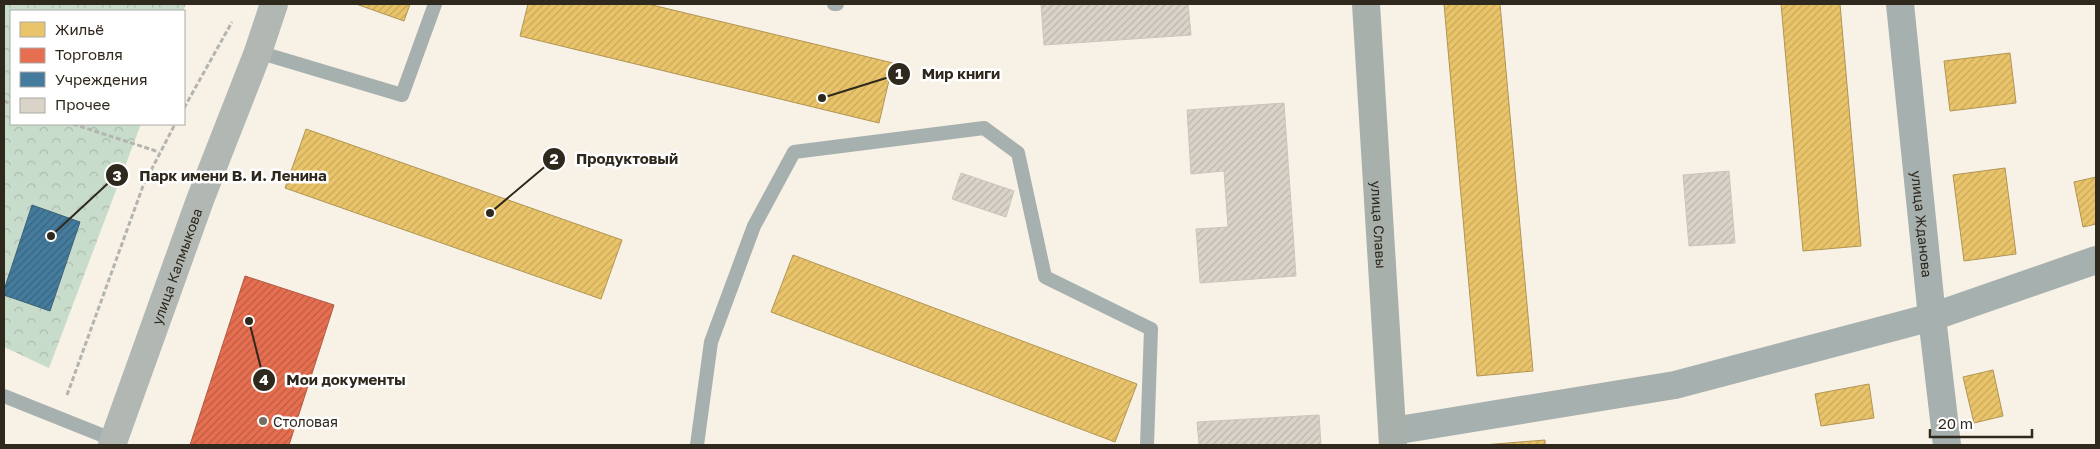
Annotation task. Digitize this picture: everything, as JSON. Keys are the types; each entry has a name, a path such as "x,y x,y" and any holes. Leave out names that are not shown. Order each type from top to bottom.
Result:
{"main road":[{"name":"улица Славы","path":"1366,4 1393,438"}],"street":[{"name":"улица Калмыкова","path":"113,443 200,200 258,52 274,4"},
{"name":"улица Жданова","path":"1900,4 1947,445"},
{"path":"1393,438 1676,385 1932,317 2096,260"}],"lane":[{"path":"258,52 402,95 435,4"},
{"path":"697,445 711,342 754,226 794,152 984,128 1018,153 1045,277 1151,329 1147,445"},
{"path":"4,396 59,418 113,443"}],"path":[{"path":"185,106 233,21"},
{"path":"76,125 159,152"},
{"path":"59,418 143,186 174,125"}],"green space":[{"path":"4,4 186,4 183,10 10,10 10,125 141,125 49,368 4,347"}],"building: Жильё":[{"path":"356,4 410,4 404,21"},
{"path":"528,4 648,4 893,63 879,123 520,36"},
{"path":"1444,4 1500,4 1533,371 1477,376"},
{"path":"1781,4 1840,4 1861,246 1803,251"},
{"path":"2010,53 2016,103 1950,111 1944,61"},
{"path":"306,129 622,240 601,299 285,188"},
{"path":"2005,168 2016,254 1964,261 1953,175"},
{"path":"2096,177 2096,224 2083,227 2074,182"},
{"path":"793,255 1137,384 1115,442 771,312"},
{"path":"1993,370 2003,416 1974,423 1963,377"},
{"path":"1869,384 1874,418 1821,426 1815,394"},
{"path":"1545,440 1545,445 1483,445"}],"building: Торговля":[{"path":"245,276 334,305 289,445 190,445"}],"building: Учреждения":[{"path":"32,205 80,222 50,311 4,295"}],"building: Прочее":[{"path":"1041,4 1188,4 1191,35 1044,45"},
{"path":"1284,103 1296,276 1200,283 1196,229 1228,227 1224,171 1191,174 1187,110"},
{"path":"1729,171 1735,243 1689,246 1683,175"},
{"path":"961,173 1014,191 1006,217 952,199"},
{"path":"1319,415 1321,445 1199,445 1197,422"}],"place":[{"name":"Мир книги","path":"822,98"},
{"name":"Продуктовый","path":"490,213"},
{"name":"Парк имени В. И. Ленина","path":"51,236"},
{"name":"Мои документы","path":"249,321"},
{"name":"Столовая","path":"263,421"}]}
